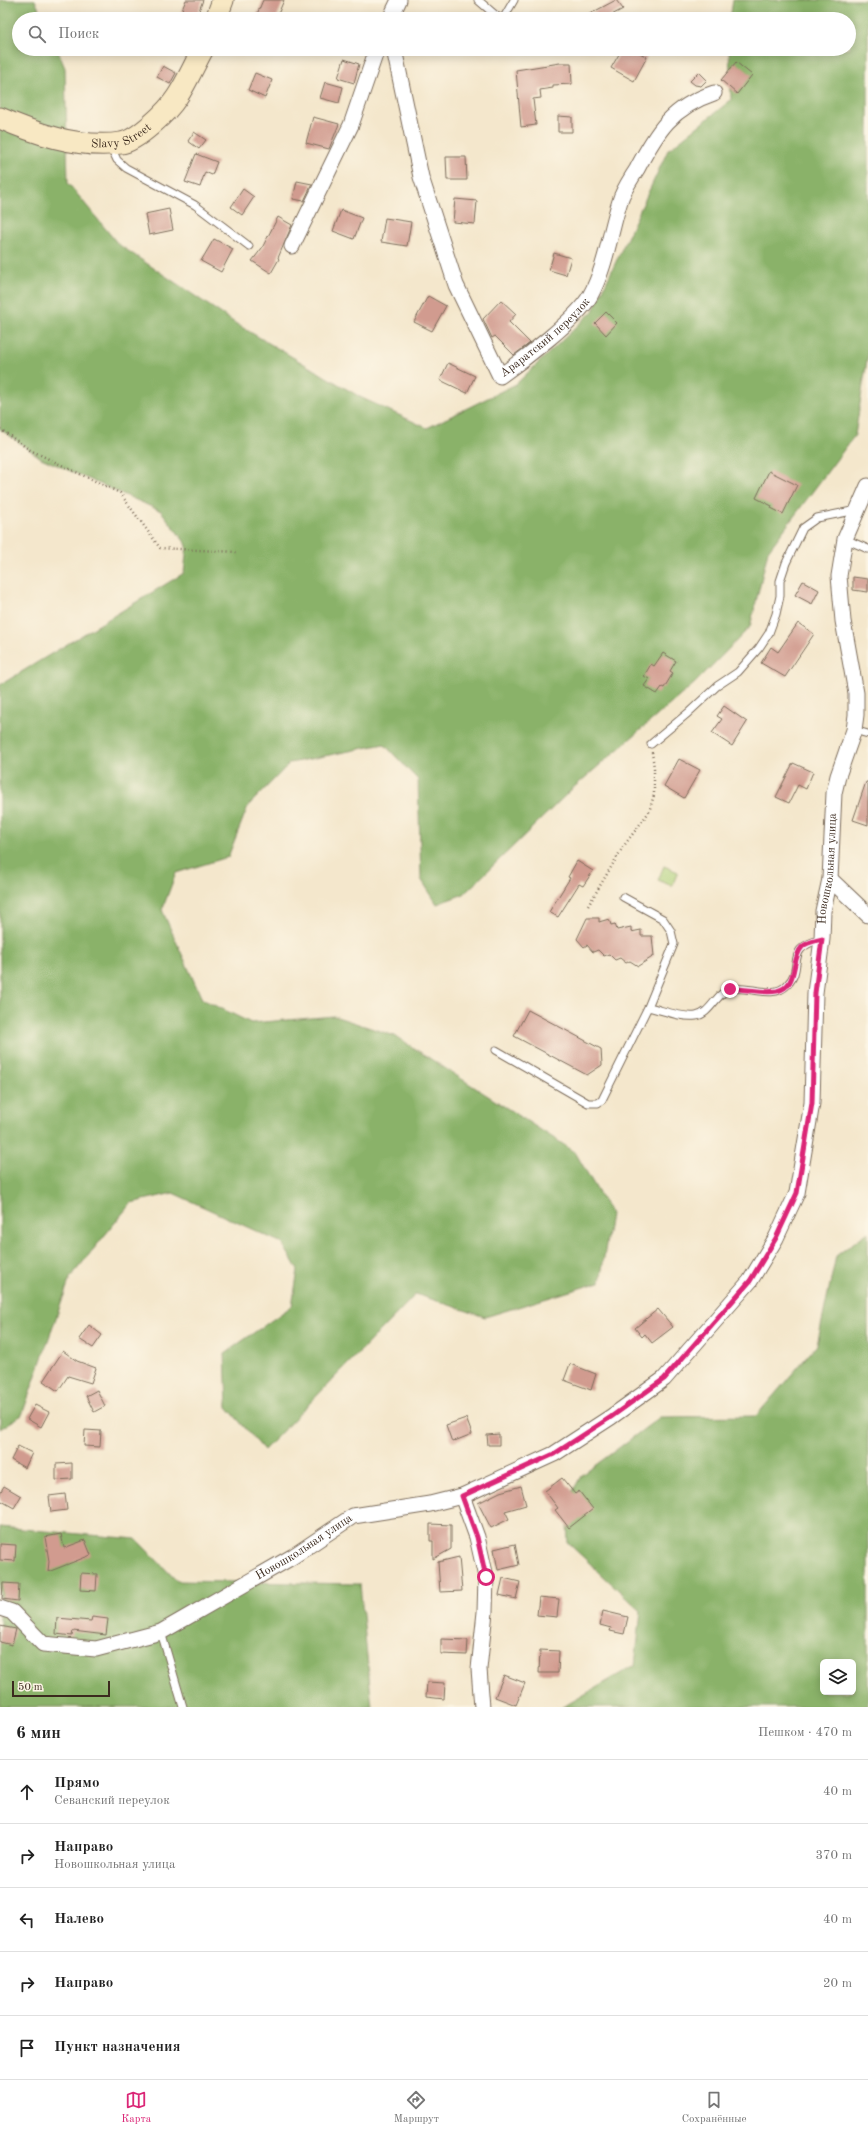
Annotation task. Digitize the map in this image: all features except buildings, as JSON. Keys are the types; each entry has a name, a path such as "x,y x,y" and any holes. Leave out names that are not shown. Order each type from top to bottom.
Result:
{"street":[{"path":"219,12 223,0"},
{"path":"394,12 400,0"},
{"path":"398,12 400,0"},
{"name":"Slavy Street","path":"0,118 26,130 83,143 122,143 151,126 176,98 199,56"},
{"path":"292,246 351,125 375,56"},
{"name":"Араратский переулок","path":"395,56 421,178 453,278 500,376 570,319 590,297 602,267 620,199 652,140 674,114 695,99 714,93"},
{"name":"Новошкольная улица","path":"0,1608 12,1612 43,1644 96,1650 161,1632 292,1557 353,1516 430,1504 462,1496 554,1454 611,1417 664,1379 750,1281 776,1238 797,1193 812,1103 815,993 822,939 823,911 830,879 834,793 838,776 861,732 852,666 842,621 839,576 845,539 856,510 868,486"},
{"path":"830,879 868,914"},
{"path":"462,1496 477,1537 486,1577 485,1612 479,1670 482,1707"}],"lane":[{"path":"478,0 492,12"},
{"path":"507,12 514,0"},
{"path":"110,143 117,160 126,168 195,205 249,246"},
{"path":"651,744 717,686 738,672 759,648 769,633 776,614 780,596 780,581 786,563 803,528 817,518 856,510"},
{"path":"845,539 868,549"},
{"path":"496,1050 588,1103 598,1103 602,1100 648,1007 674,944 671,931 663,919 623,897"},
{"path":"648,1007 696,1016 701,1014 724,992 730,989 778,991 787,986 792,978 798,952 802,946 822,939"},
{"path":"161,1632 183,1707"}],"path":[{"path":"0,429 30,450 120,493 160,548 236,552"},
{"path":"588,906 623,847 649,812 654,795 654,768 651,744"}],"green space":[{"path":"0,0 35,0 40,12 12,12 12,56 60,56 65,68 68,183 118,244 238,325 362,398 427,428 516,384 593,311 668,150 731,100 729,56 856,56 856,12 731,12 733,0 868,0 868,354 855,435 768,551 750,627 695,683 573,788 464,894 437,904 421,879 418,780 384,744 290,763 248,806 228,857 176,873 162,910 202,999 251,1023 334,1016 395,1036 575,1152 611,1214 600,1282 485,1317 416,1294 264,1450 227,1407 225,1353 292,1306 298,1270 282,1243 173,1193 131,1203 70,1278 22,1415 0,1429 0,685 184,573 187,545 161,511 41,458 0,429"},
{"path":"664,866 678,872 672,886 658,880"},
{"path":"868,1232 868,1707 563,1707 635,1665 641,1611 568,1543 566,1504 581,1476 660,1417 756,1416 817,1345 836,1256"},
{"path":"0,1527 136,1539 177,1581 360,1584 372,1707 0,1707"}],"route":[{"path":"486,1577 477,1537 462,1496 554,1454 611,1417 664,1379 750,1281 776,1238 797,1193 812,1103 815,993 822,939 802,946 798,952 792,978 787,986 778,991 770,992 738,988 730,989"}]}
